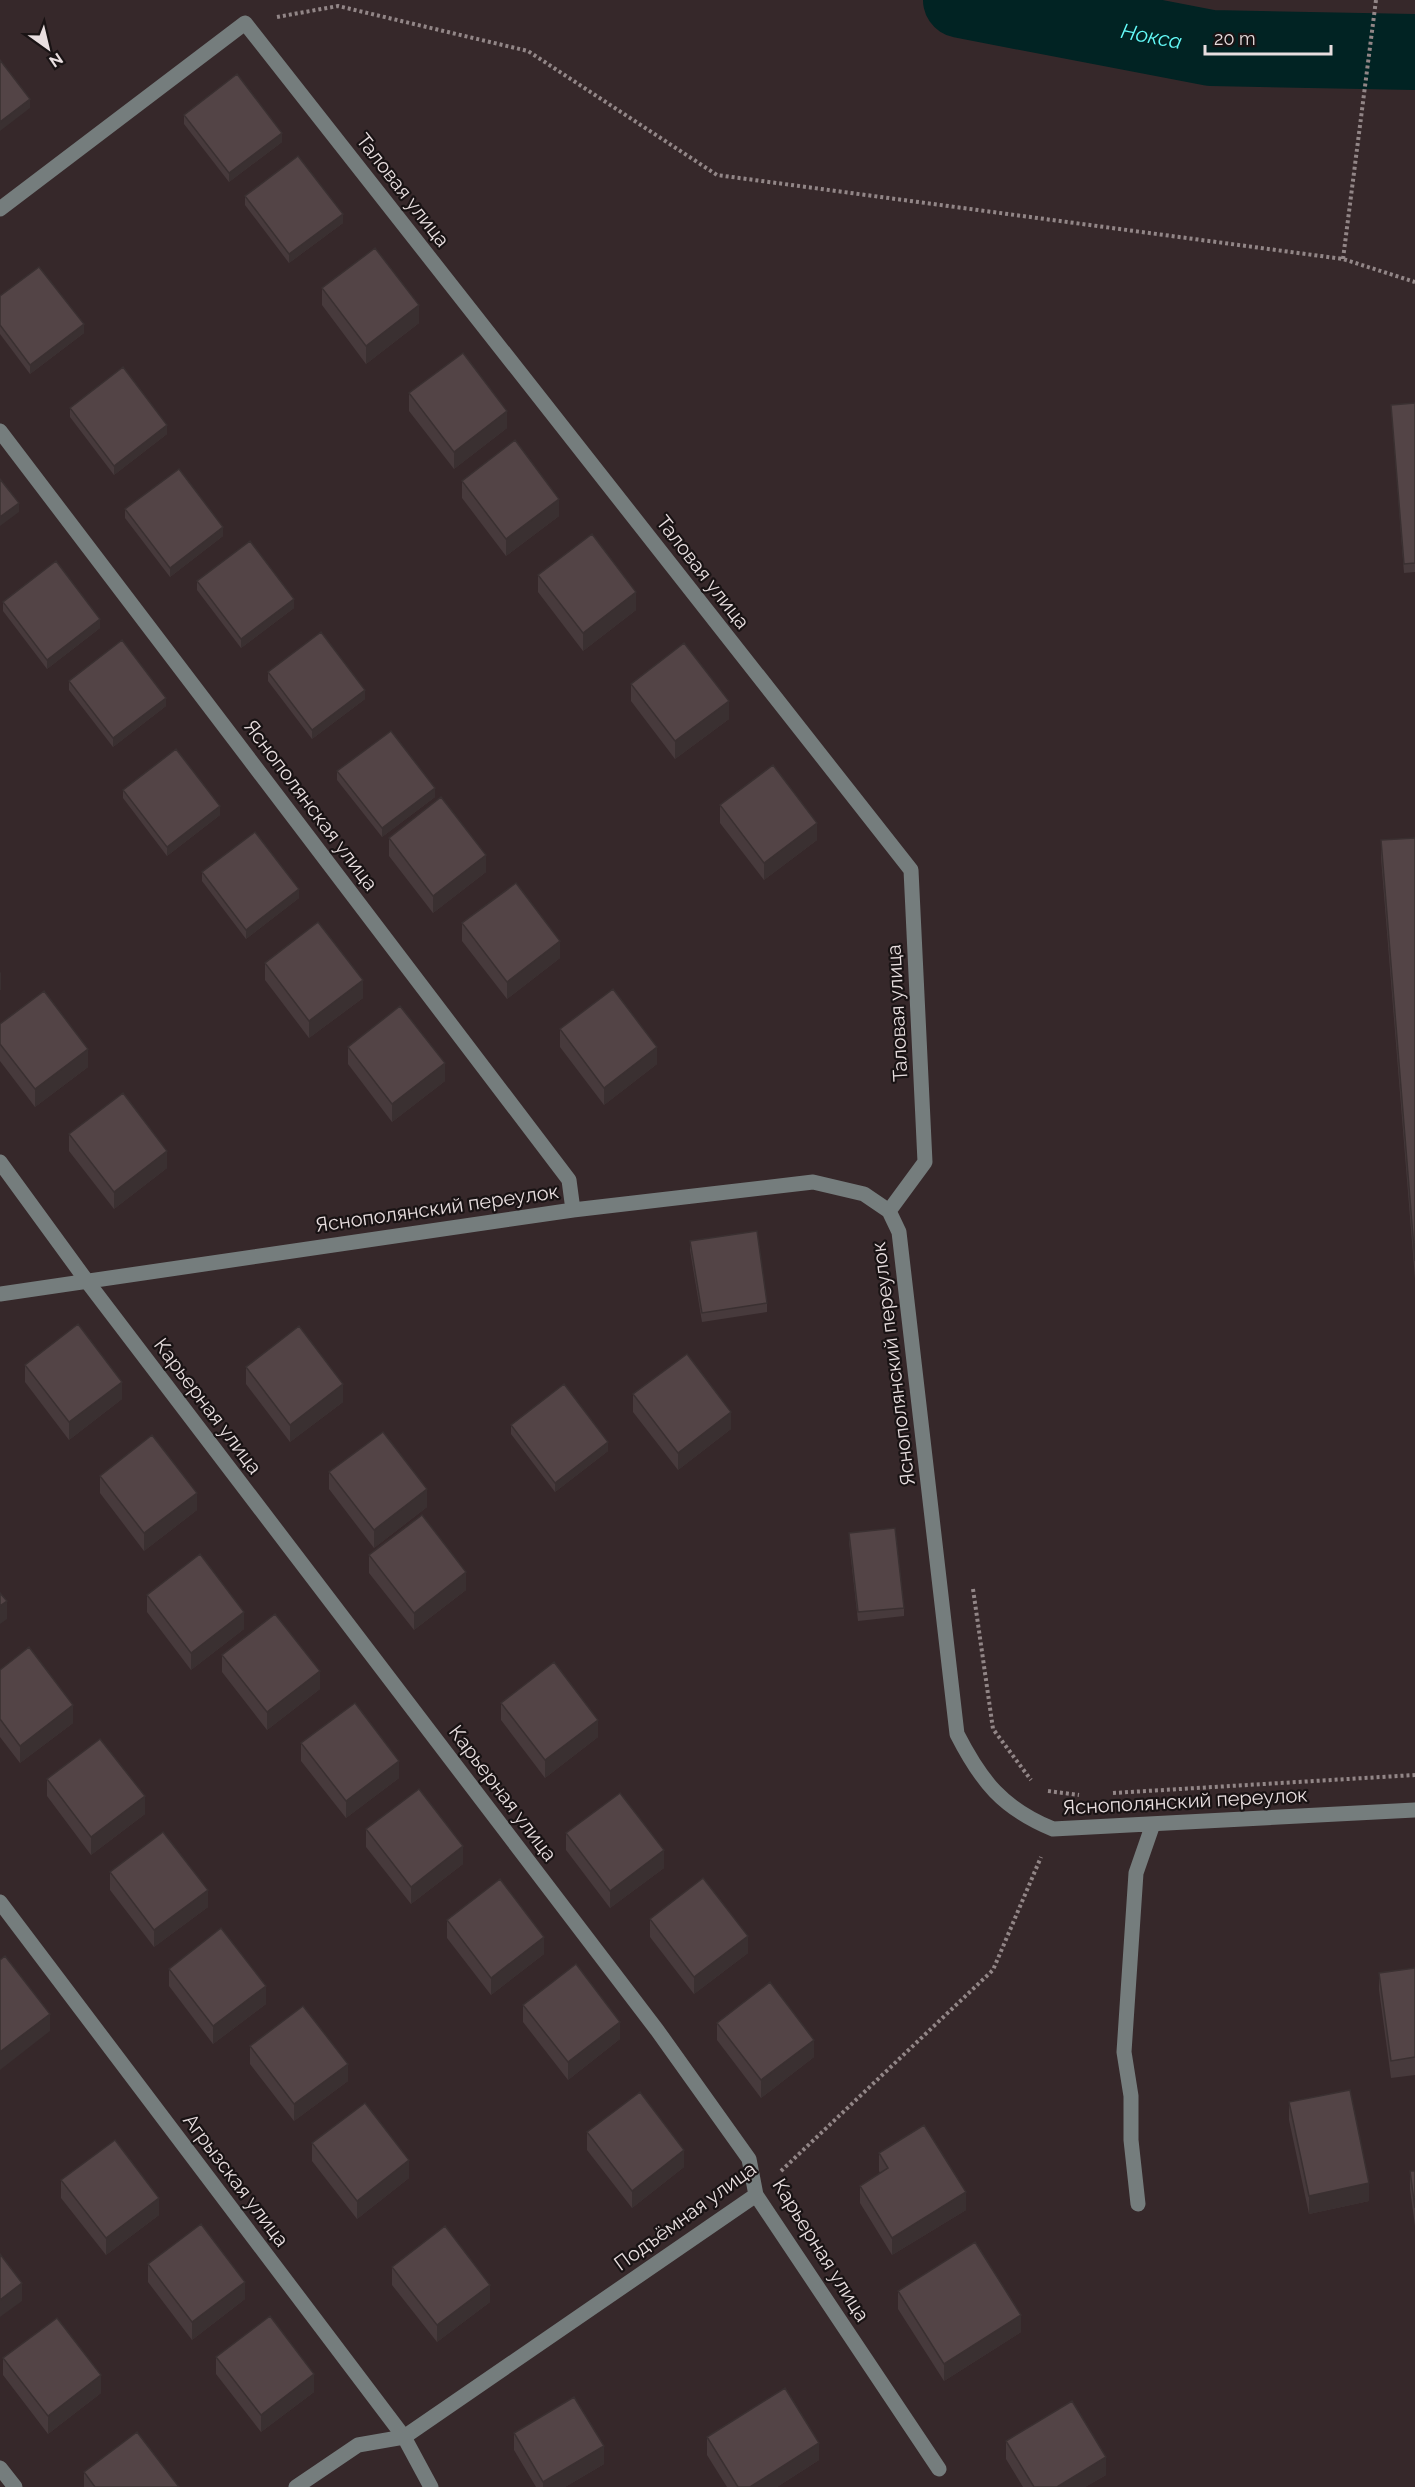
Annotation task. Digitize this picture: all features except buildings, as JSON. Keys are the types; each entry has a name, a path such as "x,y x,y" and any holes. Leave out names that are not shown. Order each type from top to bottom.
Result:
{"street":[{"path":"0,209 245,23"},
{"name":"Таловая улица","path":"245,23 911,870 925,1162 890,1211"},
{"name":"Яснополянская улица","path":"0,431 569,1180 573,1210"},
{"name":"Карьерная улица","path":"0,1162 86,1280 657,2030 749,2159 756,2195 939,2469"},
{"name":"Яснополянский переулок","path":"0,1294 573,1210 813,1182 864,1194 890,1211 899,1233 957,1734 976,1770 1002,1799 1029,1819 1053,1829 1415,1810"},
{"path":"1138,2204 1131,2140 1131,2096 1124,2052 1136,1873 1153,1824"},
{"name":"Агрызская улица","path":"0,1902 404,2438 431,2487"},
{"name":"Подъёмная улица","path":"296,2487 358,2445 404,2438 756,2195"},
{"path":"0,2468 15,2487"}],"path":[{"path":"1343,259 1376,0"},
{"path":"245,23 339,6 528,51 717,175 1343,259 1415,282"},
{"path":"972,1578 993,1729 1032,1782"},
{"path":"1110,1793 1415,1775"},
{"path":"1041,1787 1049,1792 1087,1795"},
{"name":"Подъёмная улица","path":"756,2195 993,1970 1053,1829"}],"waterway":[{"name":"Нокса","path":"961,0 1211,48 1415,52"}]}
